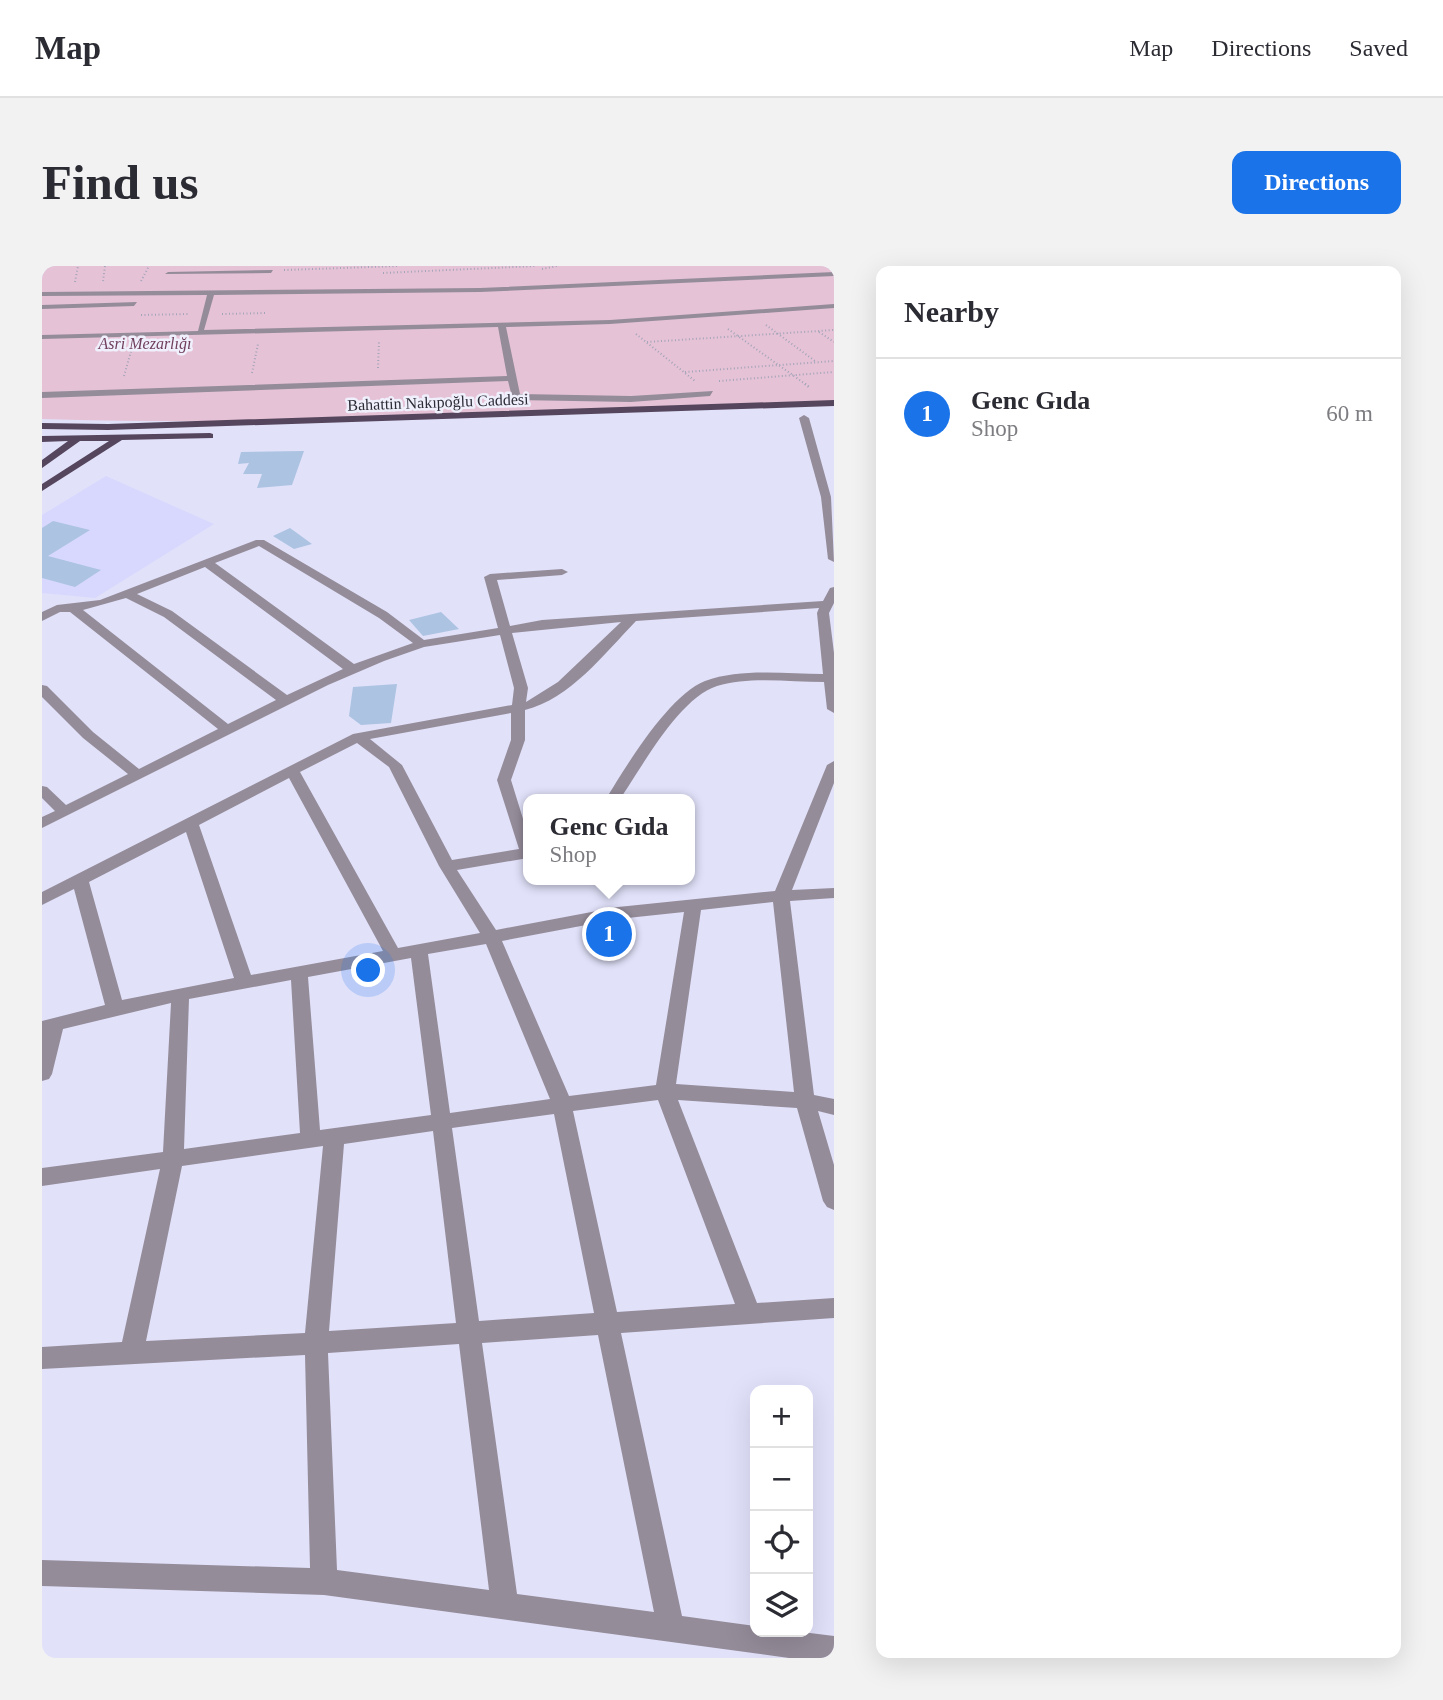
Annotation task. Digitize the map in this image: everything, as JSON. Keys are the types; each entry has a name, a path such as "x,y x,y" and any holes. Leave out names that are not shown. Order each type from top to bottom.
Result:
{"main road":[{"name":"Bahattin Nakıpoğlu Caddesi","path":"42,426 128,427 834,403"},
{"path":"42,465 94,427"},
{"path":"42,488 118,439 128,427"},
{"path":"42,439 220,436"}],"street":[{"path":"158,294 174,266"},
{"path":"168,274 271,271"},
{"path":"42,294 136,291 158,294 211,294 480,290 834,274"},
{"path":"201,329 211,294"},
{"path":"42,301 134,301 42,307"},
{"path":"42,335 135,335 610,322 834,305"},
{"path":"42,335 608,319 834,305"},
{"path":"501,324 516,397 631,399 710,393"},
{"path":"42,395 511,378"},
{"path":"804,418 830,497 834,559"},
{"path":"42,605 57,609 103,603 260,542 383,615 422,644"},
{"path":"207,563 352,669"},
{"path":"523,840 504,780 518,740 521,688 507,629 490,577 562,572"},
{"path":"834,590 823,613 834,709"},
{"path":"127,594 168,614 285,700"},
{"path":"42,823 285,700 352,669 422,644 507,629 827,604"},
{"path":"73,608 226,729"},
{"path":"42,617 57,609"},
{"path":"42,899 358,737 529,707 554,689 632,618"},
{"path":"616,794 694,692 709,685 732,681 829,678"},
{"path":"42,689 88,735 138,775"},
{"path":"358,737 395,765 447,866 491,936 562,1104 671,1629"},
{"path":"834,765 830,784 781,896 805,1101 834,1201"},
{"path":"292,771 393,954"},
{"path":"42,790 65,812"},
{"path":"191,824 244,982"},
{"path":"447,866 523,853"},
{"path":"80,880 115,1009"},
{"path":"42,1074 49,1026 180,994 618,913 834,893"},
{"path":"693,905 665,1091 750,1314"},
{"path":"419,949 439,1123 470,1331 505,1607"},
{"path":"299,972 323,1138 316,1343 324,1582"},
{"path":"131,1355 173,1159 180,994"},
{"path":"42,1177 665,1091 805,1101 834,1107"},
{"path":"42,1358 131,1355 834,1308"},
{"path":"42,1573 324,1582 829,1652"}],"path":[{"path":"284,270 399,266"},
{"path":"380,274 536,266"},
{"path":"542,269 557,266"},
{"path":"748,312 817,362"},
{"path":"132,315 267,313"},
{"path":"708,314 814,391"},
{"path":"647,342 834,331"},
{"path":"818,332 834,342"},
{"path":"120,391 135,335"},
{"path":"684,372 834,361"},
{"path":"710,381 834,372"}],"shaded area":[{"path":"106,476 214,524 95,598 42,593 42,515"}],"green space":[{"name":"Asri Mezarlığı","path":"42,266 834,266 834,401 339,419 42,419"}],"building":[{"path":"304,451 292,485 257,488 262,474 243,474 249,463 238,464 241,452"},
{"path":"53,521 90,530 48,556 101,570 75,587 42,578 42,528"},
{"path":"290,528 312,544 294,549 273,536"},
{"path":"441,612 459,629 423,636 409,620"},
{"path":"397,684 391,723 361,725 349,716 353,687"}],"place":[{"name":"Genc Gıda","path":"609,934"}]}
